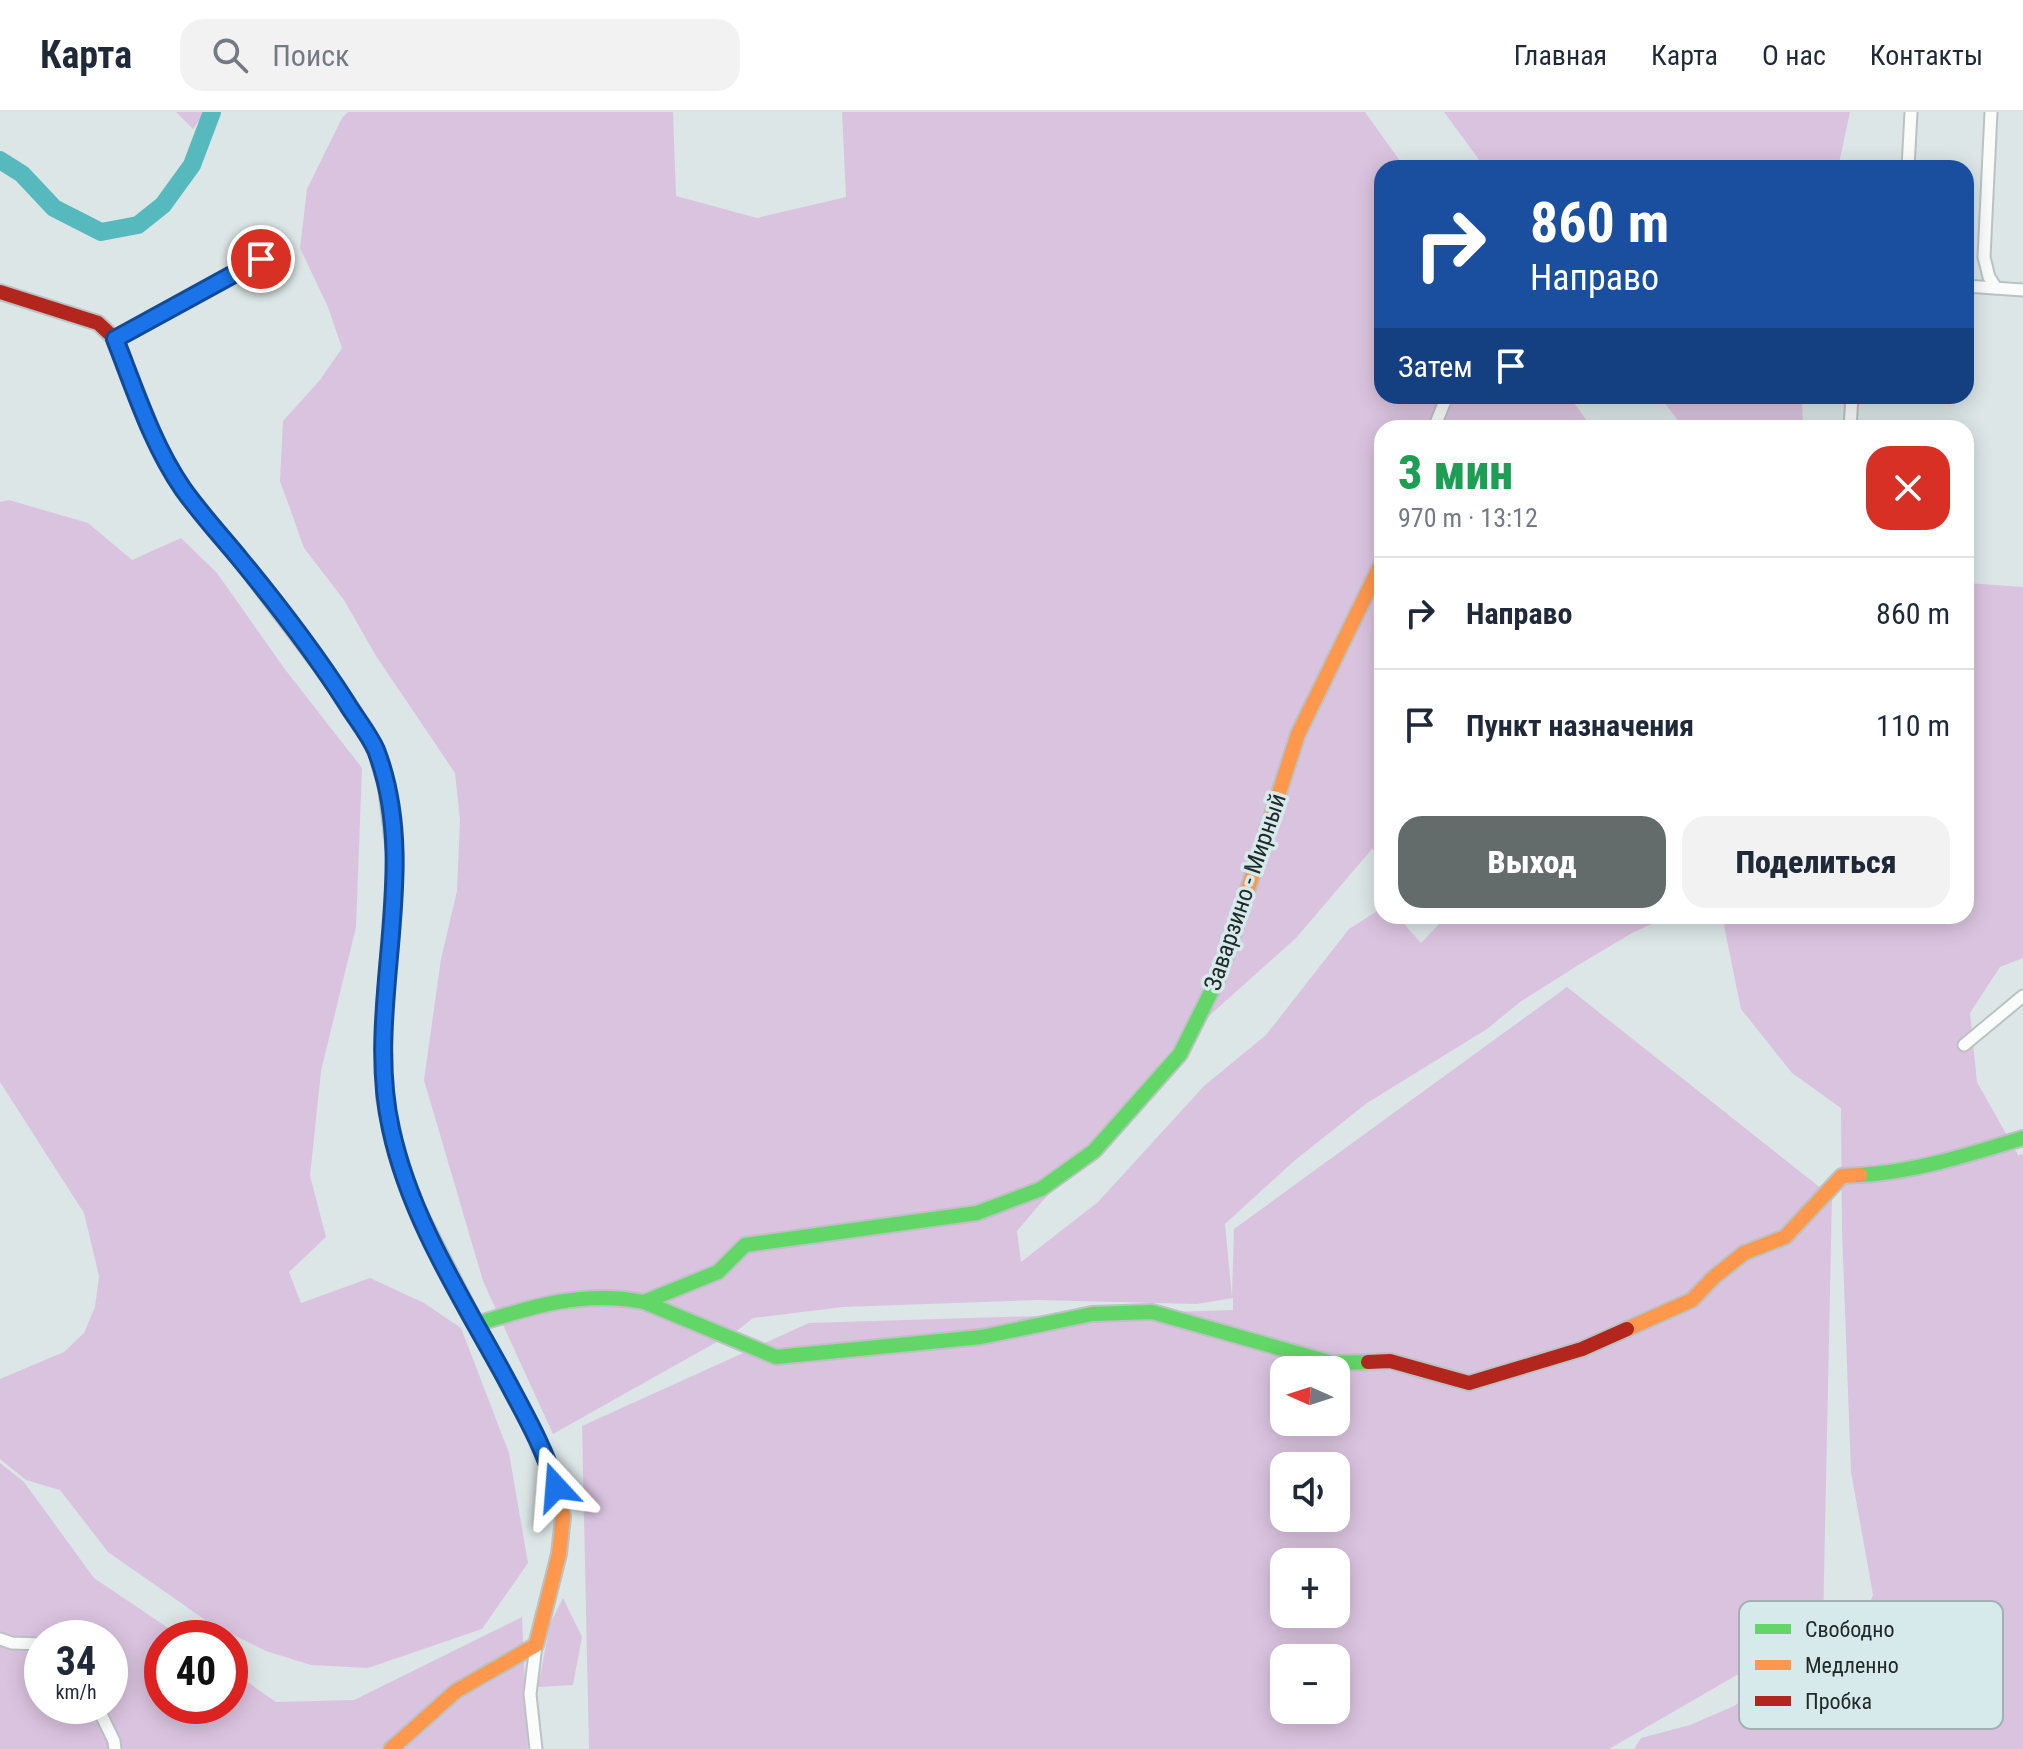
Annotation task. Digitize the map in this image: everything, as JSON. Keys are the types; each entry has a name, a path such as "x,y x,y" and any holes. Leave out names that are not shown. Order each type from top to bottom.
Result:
{"street":[{"path":"1908,160 1911,112"},
{"path":"1991,112 1984,257 1989,277 1996,288"},
{"path":"115,339 261,259"},
{"path":"1974,287 2023,290"},
{"path":"0,292 98,323 107,329 115,339 163,457 177,479 334,684 375,748 386,787 395,862 384,1005 384,1098 396,1152 410,1194 430,1237 535,1433 556,1487 563,1517 559,1554 536,1645 530,1694 536,1749"},
{"name":"Заварзино - Мирный","path":"644,1302 718,1272 745,1245 977,1213 1041,1189 1094,1151 1180,1054 1219,976 1298,734 1374,578"},
{"path":"1964,1045 2023,996"},
{"path":"477,1324 569,1298 608,1296 644,1302 776,1357 981,1337 1092,1314 1152,1312 1332,1363 1390,1361 1469,1383 1582,1349 1692,1300 1744,1253 1785,1237 1842,1176 1877,1174 1965,1156 2023,1138"},
{"path":"0,1639 24,1643"},
{"path":"391,1749 456,1691 536,1645"},
{"path":"105,1724 115,1749"}],"shaded area":[{"path":"176,112 205,112 193,129"},
{"path":"348,112 673,112 676,196 757,218 846,197 842,112 1365,112 1399,160 1374,160 1374,404 1575,404 1586,420 1374,420 1374,850 1372,849 1296,938 1172,1049 1017,1231 1021,1262 1098,1202 1204,1086 1266,1035 1349,929 1374,913 1374,924 1404,924 1421,943 1439,924 1652,924 1580,964 1520,1002 1487,1029 1367,1103 1294,1161 1225,1224 1232,1297 1234,1229 1567,987 1832,1197 1824,1601 1739,1601 1739,1674 1609,1749 589,1749 582,1426 809,1323 1233,1310 1233,1298 1197,1304 1038,1300 843,1307 753,1318 738,1330 553,1434 483,1281 424,1080 441,959 457,891 460,820 455,773 376,656 344,600 304,548 280,481 283,421 320,380 342,348 328,307 300,248 307,189 342,118"},
{"path":"1444,112 1850,112 1840,160 1479,160"},
{"path":"1665,404 1802,404 1803,420 1678,420"},
{"path":"9,500 88,523 132,560 181,538 217,573 284,668 362,768 356,927 321,1071 310,1176 326,1237 289,1272 301,1303 370,1278 424,1303 461,1328 509,1453 528,1563 482,1629 368,1668 311,1665 266,1651 248,1642 248,1620 205,1620 108,1552 60,1490 26,1480 0,1459 0,1379 64,1352 84,1333 95,1307 99,1276 84,1213 0,1082 0,502"},
{"path":"1974,584 2023,587 2023,958 2000,967 1970,1013 1977,1082 2018,1155 2023,1154 2023,1749 1634,1749 1641,1738 1690,1725 1739,1702 1739,1729 2003,1729 2003,1601 1871,1601 1873,1595 1851,1472 1841,1108 1792,1073 1741,1009 1724,924 1974,924"},
{"path":"0,1463 24,1482 94,1578 156,1620 144,1620 144,1724 248,1724 248,1683 276,1702 354,1700 522,1617 528,1749 0,1749"},
{"path":"563,1598 582,1637 573,1685 538,1687 550,1624"}],"waterway":[{"path":"0,160 22,174 54,208 101,232 138,225 163,205 192,165 212,112"}],"traffic: fast":[{"path":"225,540 334,684 375,748 386,787 395,862 384,1005 384,1098 396,1152 410,1194 466,1304"},
{"path":"644,1302 718,1272 745,1245 977,1213 1041,1189 1094,1151 1180,1054 1219,976 1236,926"},
{"path":"1860,1175 1922,1166 2023,1138"},
{"path":"477,1324 559,1302 622,1299 644,1302 776,1357 981,1337 1092,1314 1152,1312 1332,1363 1368,1362"}],"traffic: slow":[{"path":"1236,926 1298,734 1374,578"},
{"path":"1627,1329 1692,1300 1744,1253 1785,1237 1842,1176 1860,1175"},
{"path":"391,1749 456,1691 536,1645 559,1554 563,1517 556,1487 535,1433 466,1304"}],"traffic: jam":[{"path":"0,292 98,323 115,339 163,457 184,490 225,540"},
{"path":"1368,1362 1390,1361 1469,1383 1582,1349 1627,1329"}],"route":[{"path":"261,259 115,339 163,457 184,490 253,575 334,684 375,748 386,787 395,862 382,1051 384,1098 396,1152 410,1194 430,1237 535,1433 556,1487"}]}
